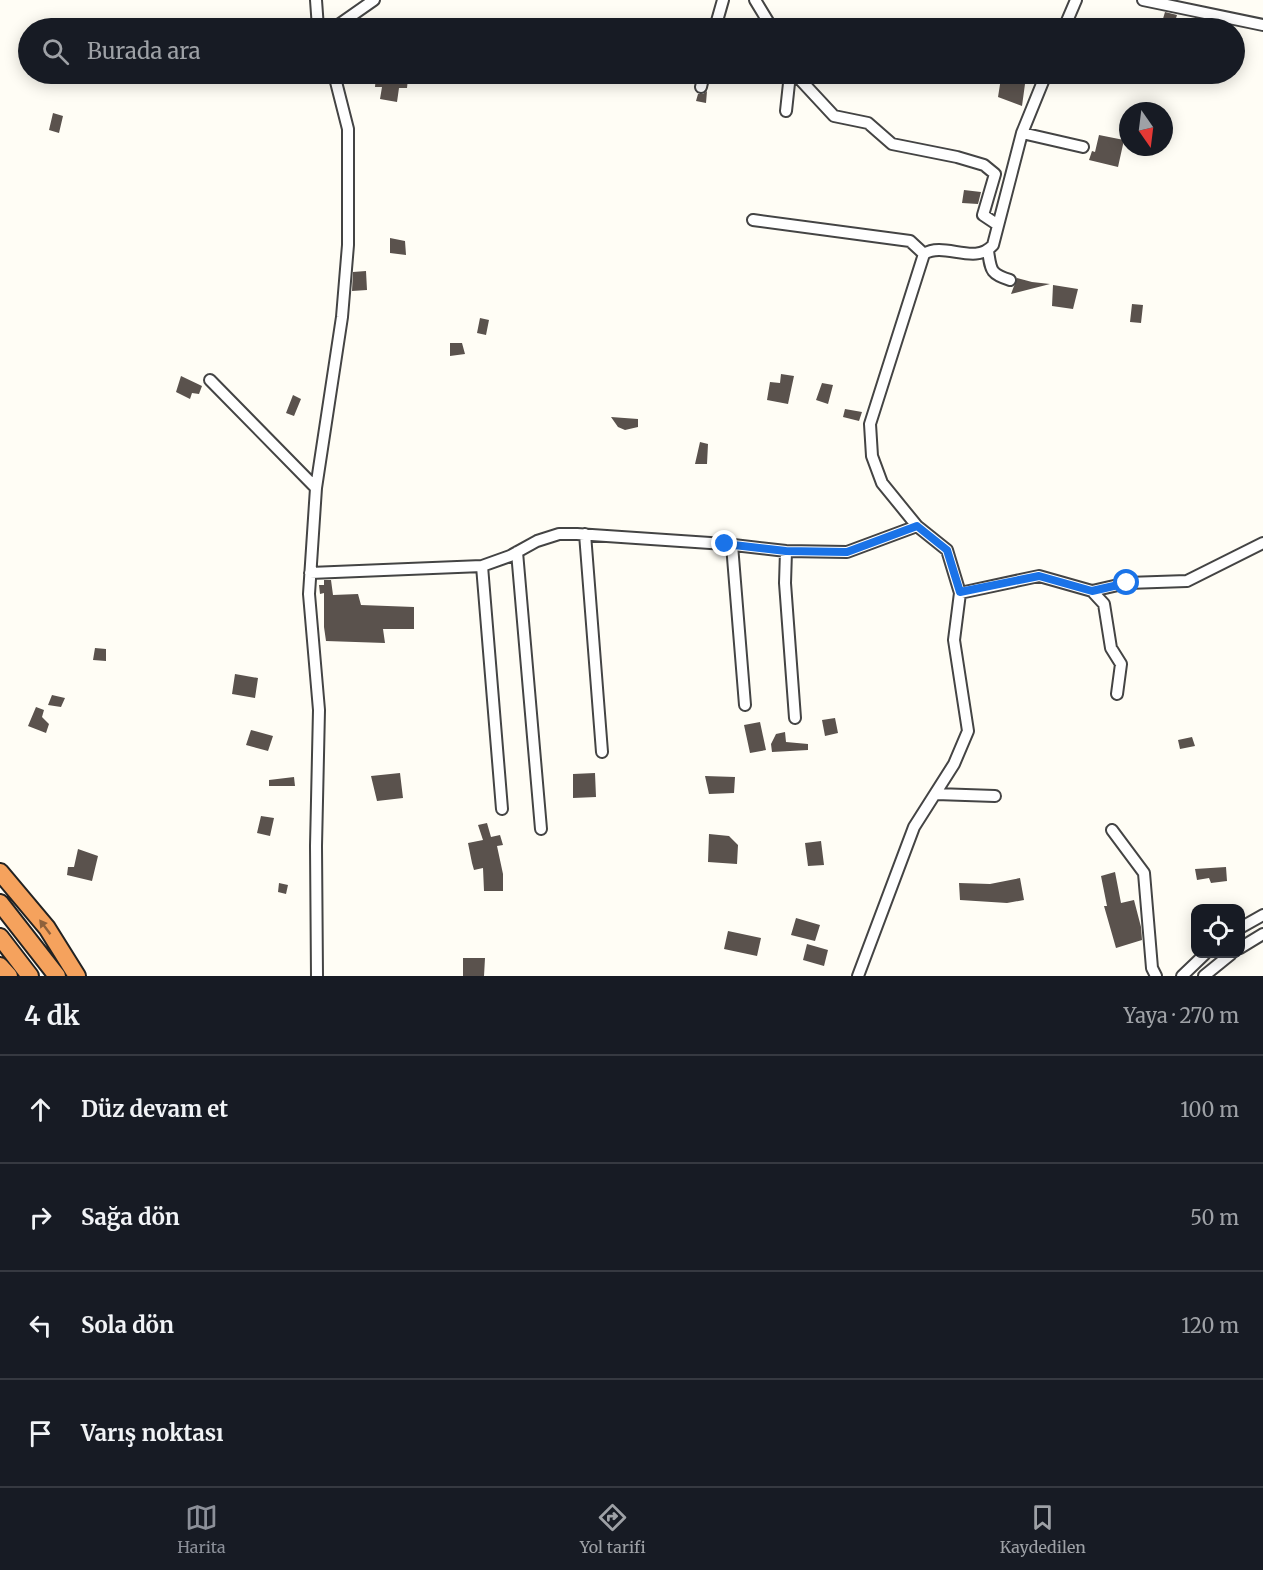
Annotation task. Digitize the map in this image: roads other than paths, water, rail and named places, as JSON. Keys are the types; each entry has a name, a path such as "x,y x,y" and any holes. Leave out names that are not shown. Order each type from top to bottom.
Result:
{"highway":[{"path":"0,872 47,928 77,976"},
{"path":"0,903 57,976"},
{"path":"0,937 30,976"},
{"path":"0,966 9,976"}],"street":[{"path":"316,0 317,18"},
{"path":"348,18 374,0"},
{"path":"718,18 723,0"},
{"path":"755,0 766,18"},
{"path":"1068,18 1076,0"},
{"path":"1143,0 1229,18"},
{"path":"1245,21 1263,25"},
{"path":"318,976 316,846 319,710 309,594 316,488 340,328 348,245 348,129 337,84"},
{"path":"786,111 789,84"},
{"path":"804,84 834,116 868,123 892,144 984,165 995,174 983,215 998,225"},
{"path":"858,976 914,827 954,764 968,731 954,640 960,592 947,550 917,526 882,483 872,456 870,424 924,254 930,250 974,254 988,251 993,245 1022,133 1042,84"},
{"path":"1022,133 1083,147"},
{"path":"753,220 910,241 924,254"},
{"path":"988,251 991,269 996,276 1010,280"},
{"path":"210,380 316,488"},
{"path":"310,573 482,566 558,534 585,534 786,551 847,552 917,526"},
{"path":"585,534 602,752"},
{"path":"960,592 1039,576 1092,591 1127,583 1187,581 1263,543"},
{"path":"732,545 745,705"},
{"path":"786,551 785,584 795,718"},
{"path":"517,552 542,829"},
{"path":"482,566 502,808"},
{"path":"1092,591 1104,604 1111,648 1121,664 1117,694"},
{"path":"936,794 995,796"},
{"path":"1112,830 1144,873 1152,968 1156,976"},
{"path":"1245,925 1263,915"},
{"path":"1245,945 1263,934"},
{"path":"1182,976 1201,958"},
{"path":"1204,976 1226,958"}]}
